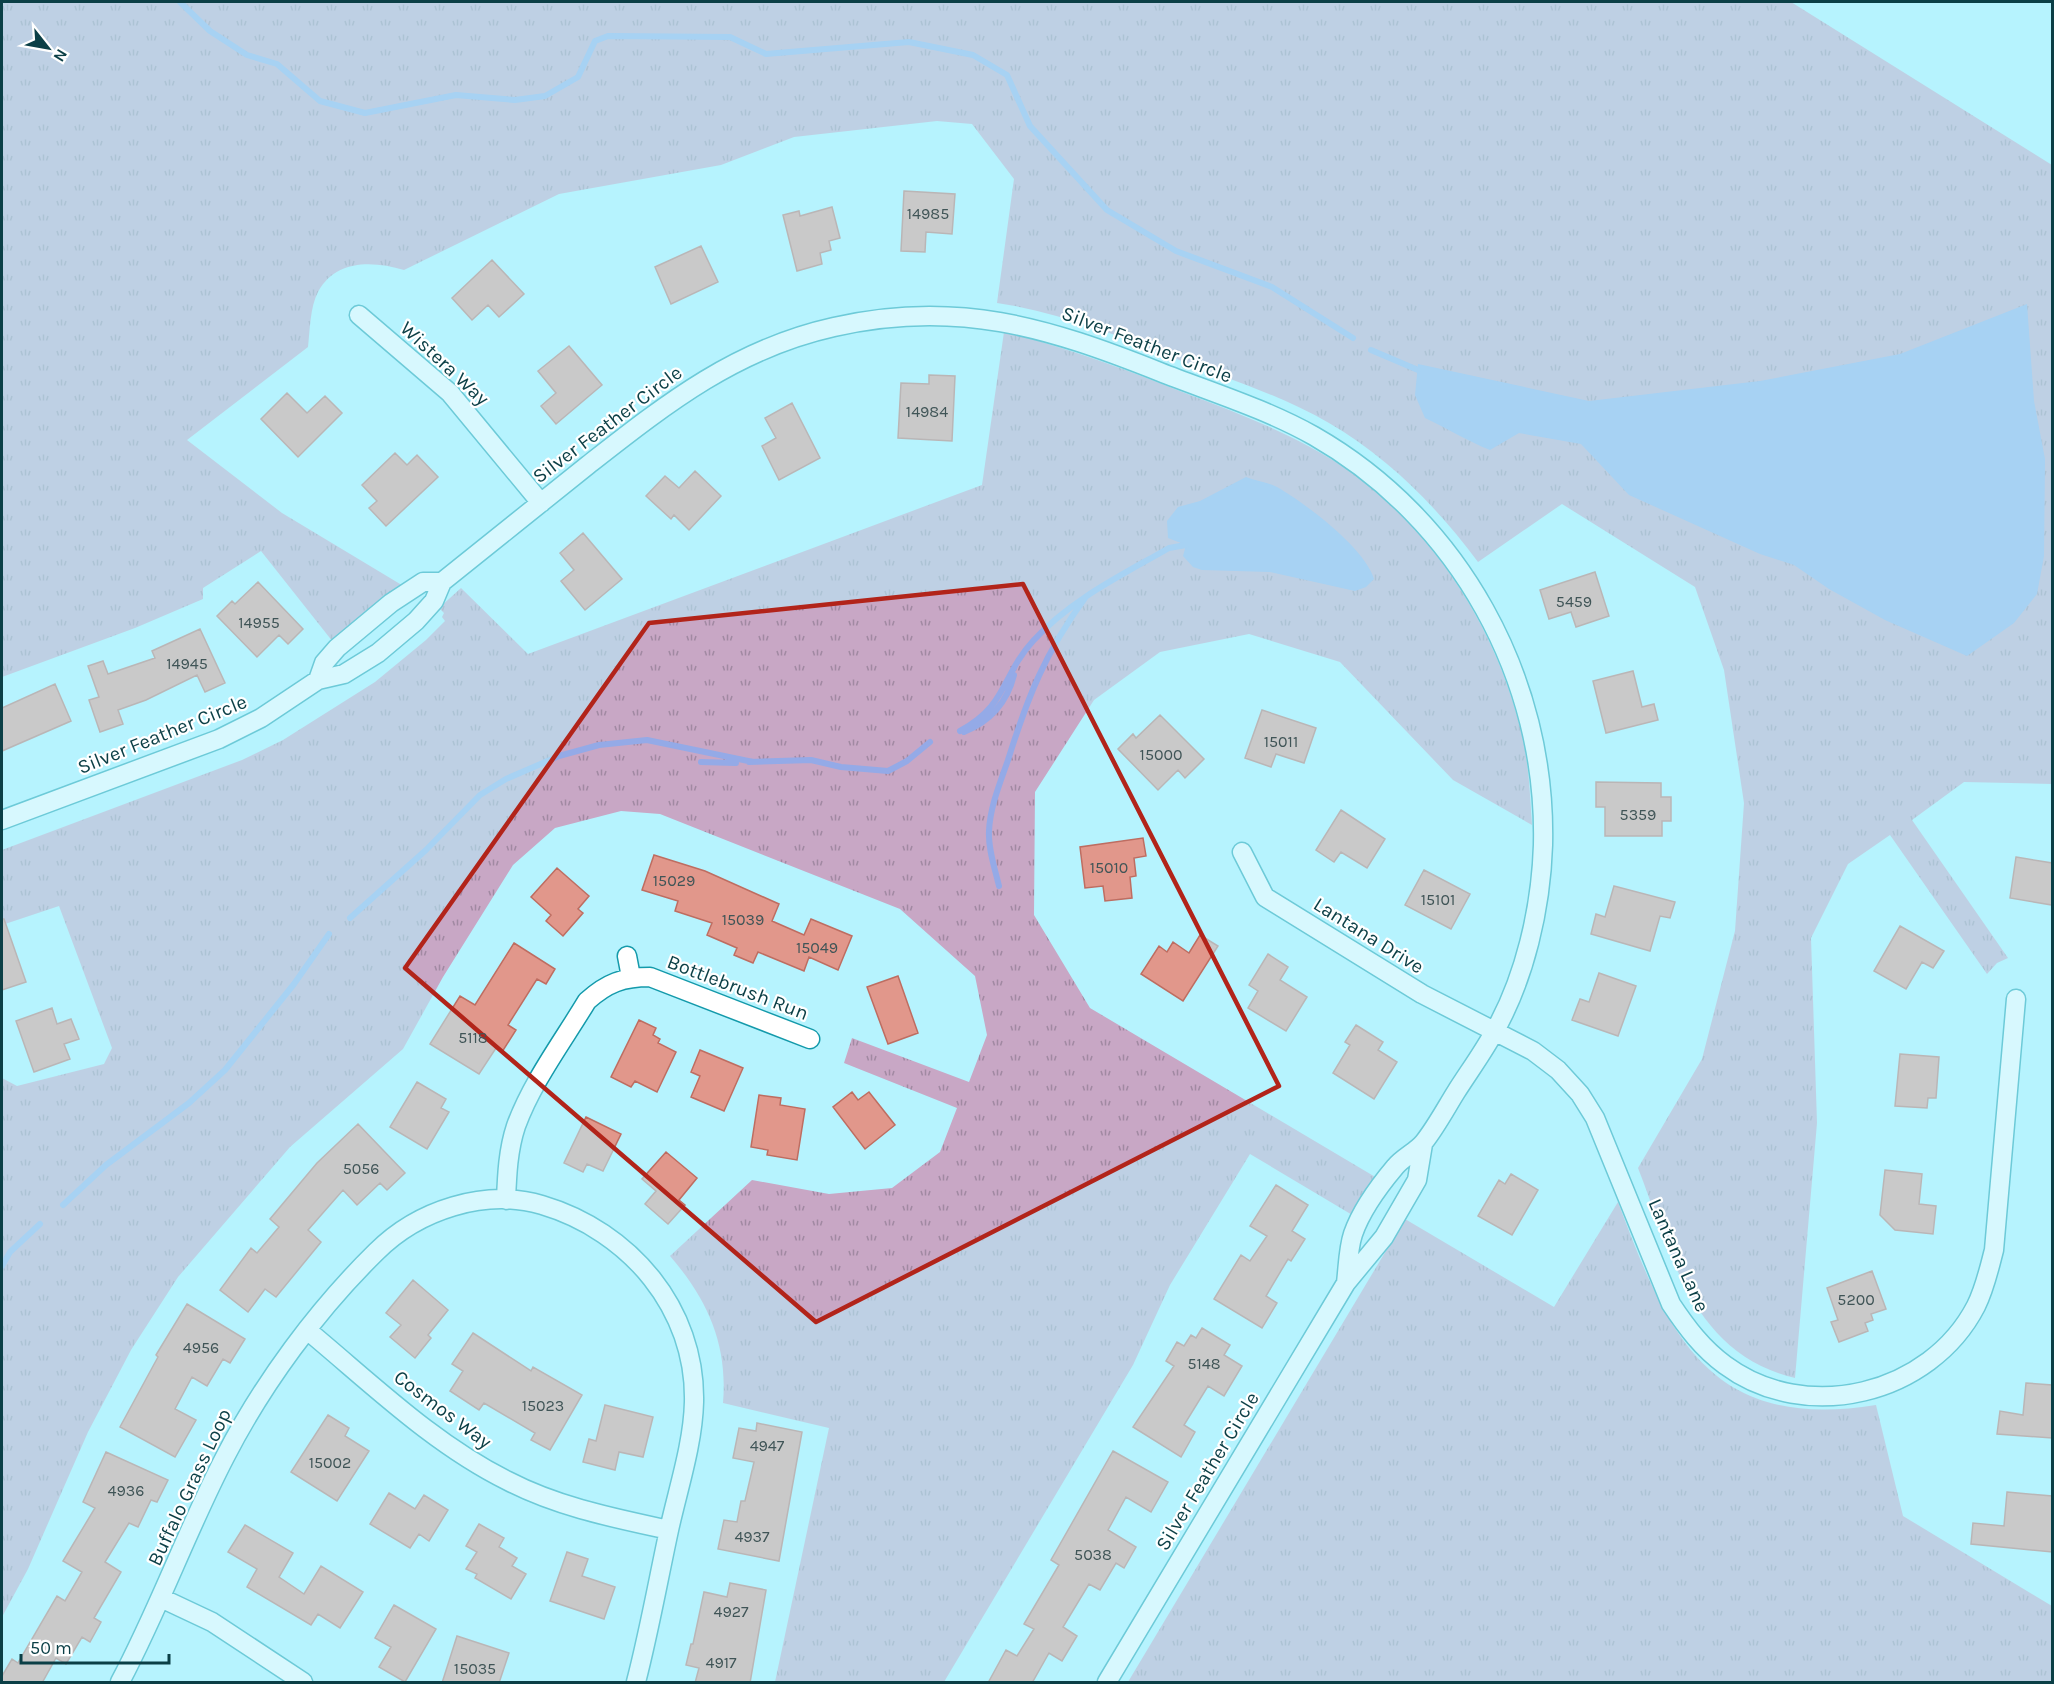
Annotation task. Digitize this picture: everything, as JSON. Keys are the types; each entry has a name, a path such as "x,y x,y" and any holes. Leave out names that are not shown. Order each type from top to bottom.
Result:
{"street":[{"name":"Wistera Way","path":"359,315 450,393 541,503"},
{"name":"Silver Feather Circle","path":"2,820 219,739 261,718 318,680 344,674 378,653 416,621 434,601 442,582 671,400 704,378 746,357 790,339 835,326 890,318 945,316 999,321 1046,330 1090,344 1234,401 1314,436 1354,462 1390,491 1436,537 1480,600 1502,641 1520,685 1538,762 1543,848 1538,895 1529,941 1515,986 1495,1031 1423,1144 1397,1164 1369,1204 1352,1236 1346,1283"},
{"path":"318,680 324,663 337,648 391,603 423,582 442,582"},
{"name":"Lantana Drive","path":"1242,852 1265,897 1422,994 1495,1031"},
{"path":"627,956 631,977"},
{"name":"Bottlebrush Run","path":"506,1200 508,1161 516,1127 528,1098 587,1001 600,989 631,977 650,977 810,1039"},
{"name":"Lantana Lane","path":"1495,1031 1533,1051 1558,1070 1580,1094 1603,1135 1671,1304 1706,1350 1726,1366 1774,1390 1803,1396 1830,1397 1857,1394 1886,1386 1913,1373 1936,1355 1959,1331 1976,1306 1987,1279 1994,1250 2016,999"},
{"name":"Silver Feather Circle","path":"1107,1683 1346,1283 1384,1237 1417,1180 1423,1144"},
{"name":"Buffalo Grass Loop","path":"120,1683 162,1598 224,1459 250,1411 307,1330 376,1252 397,1234 420,1219 449,1208 479,1201 506,1200 536,1203 563,1211 596,1228 646,1270 666,1295 679,1320 688,1347 694,1377 694,1406 636,1683"},
{"name":"Cosmos Way","path":"307,1330 435,1437 508,1482 552,1500 597,1514 669,1530"},
{"path":"162,1598 212,1622 303,1683"}],"highlighted area":[{"path":"1023,584 1279,1086 816,1322 405,968 649,623"}],"green space":[{"path":"2,2 1791,2 2052,165 2052,784 1964,782 1912,820 2008,958 1997,963 1987,974 1890,835 1848,864 1811,938 1817,1123 1795,1378 1760,1365 1732,1347 1709,1324 1675,1266 1638,1168 1702,1059 1735,931 1744,803 1724,670 1695,587 1562,504 1478,562 1429,503 1392,468 1351,437 1311,413 1253,388 1109,333 1043,312 997,303 1014,179 972,124 937,121 794,137 721,165 559,194 404,270 368,264 345,268 335,273 326,281 315,298 308,347 187,440 282,513 405,587 333,642 261,551 203,588 203,599 135,628 2,677"},
{"path":"1004,332 1095,359 1232,411 1295,439 1349,471 1385,500 1417,532 1446,568 1472,607 1493,649 1510,691 1528,769 1532,825 1453,780 1340,662 1249,634 1160,652 1094,700 1035,792 1034,915 1090,1008 1377,1178 1354,1216 1250,1154 1170,1285 1133,1365 944,1682 775,1682 829,1428 723,1403 722,1362 713,1324 695,1289 670,1256 752,1180 829,1194 892,1188 940,1152 957,1108 844,1063 852,1038 969,1082 987,1035 975,976 900,909 660,814 621,811 555,828 513,865 443,977 403,1049 290,1147 178,1277 131,1350 88,1432 28,1569 2,1617 2,1078 17,1086 104,1064 112,1048 59,906 2,925 2,850 242,760 283,740 375,682 426,640 445,621 442,617 444,613 439,608 461,588 528,654 982,485"},
{"path":"1618,1202 1656,1294 1678,1332 1704,1364 1735,1388 1773,1404 1819,1410 1876,1405 1903,1516 2052,1606 2052,1682 1128,1682 1405,1219 1554,1307"}],"water":[{"path":"2027,304 2034,401 2045,459 2044,556 2037,594 2014,623 1967,656 1885,620 1829,589 1794,565 1760,554 1629,495 1581,444 1519,433 1490,450 1425,418 1415,395 1418,364 1589,401 1760,381 1900,354"},
{"path":"1246,477 1277,487 1318,515 1347,540 1368,567 1374,579 1366,587 1355,591 1270,572 1202,570 1193,567 1183,556 1186,545 1168,538 1167,521 1178,507 1200,501"}],"building":[{"path":"904,191 955,194 952,234 926,232 925,252 901,251"},
{"path":"832,207 840,238 829,241 831,250 820,253 822,264 797,271 783,215 799,211 800,216"},
{"path":"701,246 718,282 671,304 655,267"},
{"path":"492,260 524,294 499,317 488,305 472,320 452,298"},
{"path":"569,346 602,385 556,424 541,406 556,393 538,371"},
{"path":"929,375 955,376 952,441 898,438 901,383 929,384"},
{"path":"287,393 307,413 325,396 342,413 298,457 261,419"},
{"path":"792,403 820,458 779,480 762,446 776,438 765,418"},
{"path":"395,453 407,465 417,455 438,477 386,526 369,508 377,501 362,485"},
{"path":"695,471 721,496 689,530 674,515 671,519 646,496 665,476 679,488"},
{"path":"583,533 622,579 585,610 561,581 574,570 560,553"},
{"path":"1595,572 1609,616 1576,627 1571,612 1549,619 1540,590"},
{"path":"258,582 303,629 288,644 279,635 257,657 217,616 232,601 235,604"},
{"path":"200,629 225,683 205,692 197,675 146,700 118,710 123,724 100,732 89,700 99,697 88,666 103,661 108,674 155,658 152,651"},
{"path":"1633,671 1642,707 1654,704 1658,720 1606,733 1593,681"},
{"path":"55,684 71,721 2,751 2,708"},
{"path":"1262,710 1316,728 1304,763 1276,754 1271,767 1245,758"},
{"path":"1160,715 1204,759 1185,778 1178,770 1158,790 1118,749 1133,734 1136,738"},
{"path":"1596,782 1661,783 1661,797 1671,797 1671,821 1662,821 1662,836 1605,836 1605,807 1596,807"},
{"path":"1341,810 1385,839 1367,868 1341,852 1334,862 1316,850"},
{"path":"1143,838 1146,856 1134,858 1136,876 1130,877 1132,898 1105,901 1103,886 1085,888 1080,847"},
{"path":"654,855 705,871 779,904 772,921 804,935 811,919 852,936 838,970 809,957 804,971 758,952 753,963 734,955 737,948 707,935 712,923 675,911 678,901 642,890"},
{"path":"2016,857 2052,863 2052,905 2010,898"},
{"path":"557,868 589,896 578,909 583,913 563,936 546,921 551,915 531,897"},
{"path":"1424,870 1470,894 1451,929 1405,905"},
{"path":"1614,886 1675,902 1670,918 1660,916 1650,951 1591,934 1596,914 1605,917"},
{"path":"2,919 4,919 26,982 2,990"},
{"path":"1900,926 1944,951 1933,968 1922,962 1906,989 1874,971"},
{"path":"1200,935 1218,946 1183,1001 1141,974 1159,946 1167,952 1173,942 1189,953"},
{"path":"514,943 555,969 546,984 537,979 508,1025 516,1030 502,1052 496,1048 479,1074 430,1044 460,996 475,1005"},
{"path":"1268,954 1288,967 1280,980 1307,997 1286,1031 1248,1008 1258,991 1249,985"},
{"path":"1599,973 1636,986 1618,1036 1572,1020 1580,999 1589,1002"},
{"path":"898,976 918,1033 888,1044 867,987"},
{"path":"52,1008 57,1024 71,1019 79,1039 64,1044 70,1059 34,1072 16,1021"},
{"path":"639,1020 656,1028 653,1035 660,1039 658,1043 676,1052 657,1092 635,1081 631,1087 611,1077"},
{"path":"1356,1025 1383,1042 1378,1050 1397,1062 1374,1099 1333,1073 1350,1045 1345,1042"},
{"path":"700,1050 743,1068 724,1111 691,1097 700,1076 691,1072"},
{"path":"1900,1054 1939,1057 1936,1098 1928,1098 1927,1108 1895,1106"},
{"path":"417,1082 446,1099 441,1108 449,1112 427,1149 390,1127"},
{"path":"852,1092 858,1100 869,1092 895,1125 865,1149 833,1107"},
{"path":"759,1095 781,1098 780,1105 805,1109 797,1160 767,1155 768,1150 751,1147"},
{"path":"586,1117 621,1134 603,1171 587,1164 583,1172 564,1163"},
{"path":"358,1124 405,1173 387,1190 380,1183 357,1205 343,1190 308,1230 321,1242 276,1297 265,1289 248,1312 220,1290 251,1248 257,1253 279,1227 270,1219 317,1163"},
{"path":"666,1152 697,1178 679,1200 685,1205 668,1224 645,1204 656,1191 642,1179"},
{"path":"1885,1170 1922,1174 1919,1204 1936,1206 1933,1234 1895,1230 1880,1215"},
{"path":"1511,1174 1538,1190 1512,1235 1478,1216 1499,1180 1505,1184"},
{"path":"1276,1185 1308,1205 1292,1231 1305,1239 1291,1261 1288,1259 1266,1296 1277,1303 1262,1328 1214,1299 1241,1255 1250,1261 1267,1236 1250,1226"},
{"path":"1872,1271 1886,1309 1871,1314 1873,1320 1865,1323 1868,1331 1839,1342 1831,1322 1838,1320 1827,1288"},
{"path":"413,1280 448,1310 428,1335 431,1338 415,1358 390,1337 401,1325 386,1313"},
{"path":"187,1304 245,1339 230,1363 223,1359 207,1386 192,1377 175,1409 196,1420 175,1457 120,1427 158,1357 156,1355"},
{"path":"1202,1328 1230,1345 1224,1355 1242,1366 1224,1396 1208,1386 1184,1425 1195,1432 1181,1457 1133,1427 1174,1366 1166,1361 1177,1342 1184,1346 1191,1335 1196,1338"},
{"path":"473,1333 531,1371 533,1367 582,1395 550,1450 531,1440 535,1433 484,1403 479,1410 450,1391 463,1371 452,1364"},
{"path":"2026,1383 2052,1385 2052,1438 1997,1434 2000,1411 2023,1415"},
{"path":"605,1405 653,1417 643,1457 619,1452 615,1470 583,1462 589,1439 596,1441"},
{"path":"328,1415 349,1428 345,1436 369,1451 337,1501 291,1472"},
{"path":"757,1423 802,1432 779,1561 718,1549 724,1520 737,1522 741,1501 745,1501 754,1462 733,1458 739,1428 756,1431"},
{"path":"1113,1451 1168,1482 1151,1512 1126,1497 1108,1530 1136,1547 1124,1568 1116,1563 1100,1590 1089,1584 1063,1627 1077,1636 1062,1661 1049,1653 1032,1683 988,1683 1006,1650 1017,1656 1034,1629 1024,1624 1059,1565 1051,1560"},
{"path":"106,1452 168,1480 157,1502 151,1500 138,1527 129,1523 105,1562 121,1572 94,1618 101,1622 90,1642 82,1637 66,1664 56,1658 42,1683 2,1683 2,1676 12,1659 18,1663 57,1596 65,1601 82,1572 63,1561 95,1508 83,1502"},
{"path":"2007,1492 2052,1496 2052,1552 1971,1544 1973,1523 2004,1526"},
{"path":"389,1493 415,1509 424,1495 448,1510 429,1541 419,1534 410,1548 370,1524"},
{"path":"479,1524 504,1538 499,1547 517,1558 512,1566 526,1574 511,1599 475,1578 477,1574 466,1569 477,1552 466,1546"},
{"path":"245,1525 293,1553 279,1577 304,1594 321,1566 363,1592 340,1628 318,1614 311,1625 247,1587 257,1569 228,1552"},
{"path":"567,1552 588,1559 582,1576 615,1587 604,1619 550,1601"},
{"path":"730,1583 766,1590 750,1683 695,1683 699,1668 686,1665 704,1592 727,1597"},
{"path":"394,1605 436,1629 405,1682 379,1667 391,1647 375,1638"},
{"path":"457,1636 509,1653 499,1683 442,1683"}],"waterway":[{"path":"180,2 210,31 247,55 277,64 320,101 365,113 456,95 515,100 545,96 578,77 595,41 608,36 730,37 766,54 909,42 973,55 1007,75 1030,126 1107,210 1176,251 1272,287 1353,338"},
{"path":"1371,350 1418,370"},
{"path":"960,731 987,711 1033,641 1063,613 1097,589 1169,548 1186,545"},
{"path":"999,886 989,838 991,813 996,795 1039,676 1059,638 1085,598"},
{"path":"964,732 990,717 1007,694 1014,675"},
{"path":"350,918 426,850 480,795 506,779 559,756 599,745 647,740 753,762"},
{"path":"749,762 811,760 841,767 888,771 907,761 930,742"},
{"path":"701,762 736,763"},
{"path":"63,1205 106,1165 189,1103 225,1070 294,984 329,934"},
{"path":"2,1266 10,1252 40,1224"}]}
